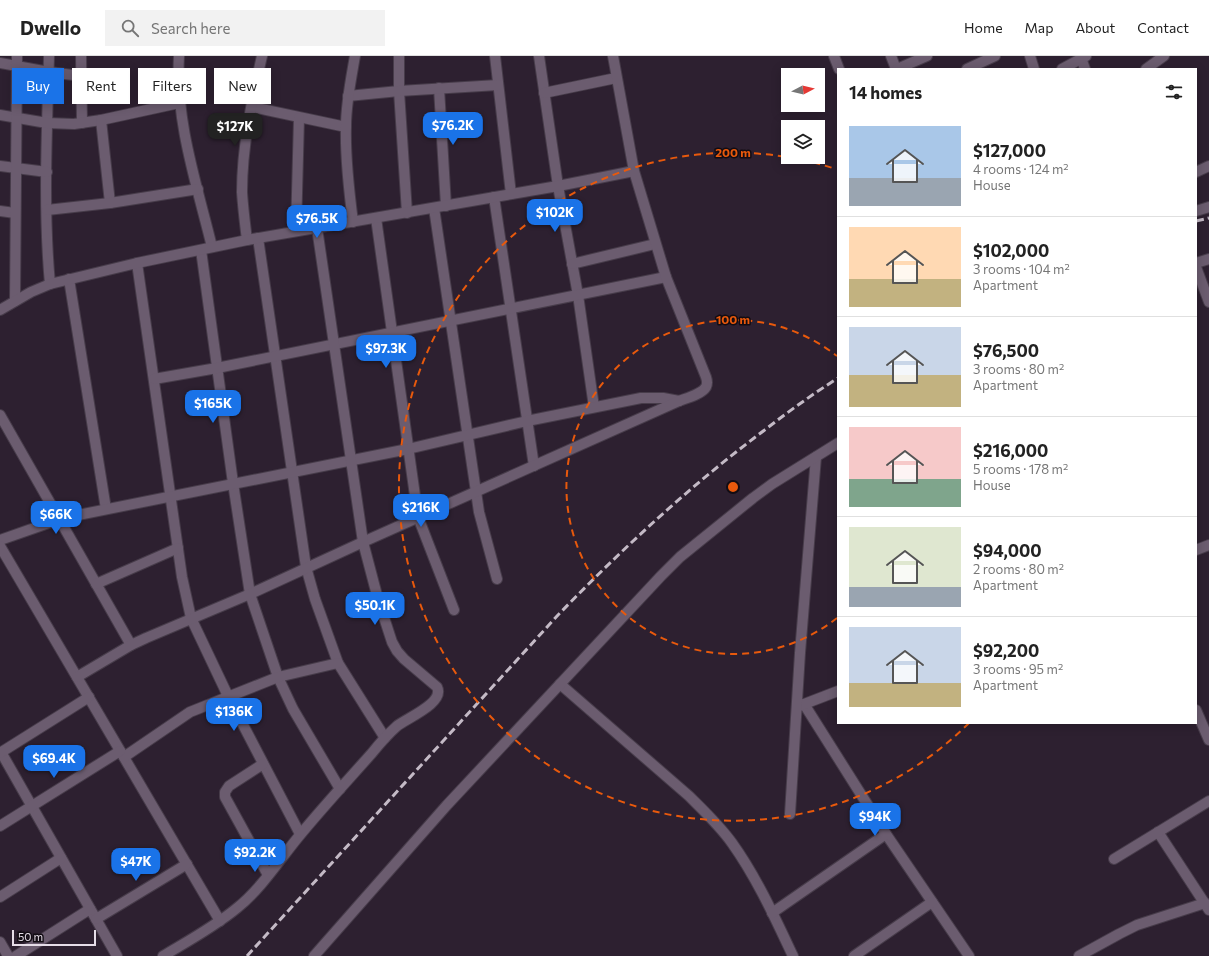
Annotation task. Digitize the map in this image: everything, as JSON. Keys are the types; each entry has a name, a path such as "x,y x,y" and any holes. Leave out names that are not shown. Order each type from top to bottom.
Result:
{"street":[{"path":"49,56 49,68"},
{"path":"81,68 82,56"},
{"path":"178,68 179,56"},
{"path":"247,240 242,192 243,172 247,137 262,56"},
{"path":"353,222 350,199 346,127 348,96 356,56"},
{"path":"399,56 399,91 407,212"},
{"path":"495,56 511,194"},
{"path":"539,56 558,186 578,294 594,407"},
{"path":"77,677 131,645 250,594 306,567 679,401 701,391 706,387 707,383 666,277 655,244 634,171 613,56"},
{"path":"834,56 839,68"},
{"path":"891,56 896,68"},
{"path":"898,68 927,56"},
{"path":"969,68 995,56"},
{"path":"1030,56 1034,68"},
{"path":"1147,68 1164,56"},
{"path":"1064,68 1083,57 1085,68"},
{"path":"0,63 17,61 37,68"},
{"path":"14,301 17,61"},
{"path":"544,93 616,78"},
{"path":"348,96 439,88 498,85"},
{"path":"439,88 446,206"},
{"path":"48,104 47,249 50,284"},
{"path":"82,104 82,123"},
{"path":"0,115 47,123 82,123 174,104"},
{"path":"179,104 185,136 212,247"},
{"path":"252,107 346,127"},
{"path":"296,231 298,118"},
{"path":"101,120 110,203"},
{"path":"0,166 47,172"},
{"path":"1197,172 1209,166"},
{"path":"0,310 31,292 50,284 137,263 247,240 446,206 634,171"},
{"path":"47,210 110,203 198,189"},
{"path":"494,197 534,466"},
{"path":"1197,211 1209,207"},
{"path":"434,208 452,320 476,492 483,530 497,579"},
{"path":"0,211 15,213"},
{"path":"376,218 418,517 454,610"},
{"path":"163,956 220,921 247,899 300,834 385,738 406,720 428,707 439,694 437,687 397,651 392,642 378,599 363,542 317,228"},
{"path":"258,238 306,567 338,663 385,738"},
{"path":"572,264 655,244"},
{"path":"201,250 250,594 278,677 293,709 340,789"},
{"path":"1197,263 1209,259"},
{"path":"137,263 170,496 191,618 228,696 300,834"},
{"path":"1197,270 1209,302"},
{"path":"154,379 217,368 666,277"},
{"path":"69,279 106,509"},
{"path":"0,540 60,519 408,449 594,407 652,397 679,401"},
{"path":"0,415 131,645"},
{"path":"314,956 447,805 642,594 680,557 764,489 837,443"},
{"path":"790,814 800,705 816,457"},
{"path":"1197,550 1209,545"},
{"path":"0,546 220,921"},
{"path":"96,584 178,548"},
{"path":"0,826 190,712 278,677 338,663"},
{"path":"560,684 708,814 733,844 772,913 793,956"},
{"path":"800,705 837,691"},
{"path":"89,697 0,752 117,956"},
{"path":"800,705 969,956"},
{"path":"1197,712 1209,740"},
{"path":"263,764 229,786 225,792 225,797 268,875"},
{"path":"1114,859 1209,801"},
{"path":"1079,956 1137,925 1207,906 1158,832"},
{"path":"772,913 886,834"},
{"path":"0,897 61,858"},
{"path":"96,919 187,864"},
{"path":"854,956 932,902"},
{"path":"0,942 9,956 90,909"}],"railway":[{"path":"1197,221 1209,218"},
{"path":"247,956 558,615 607,566 658,518 738,450 810,396 837,379"}]}
